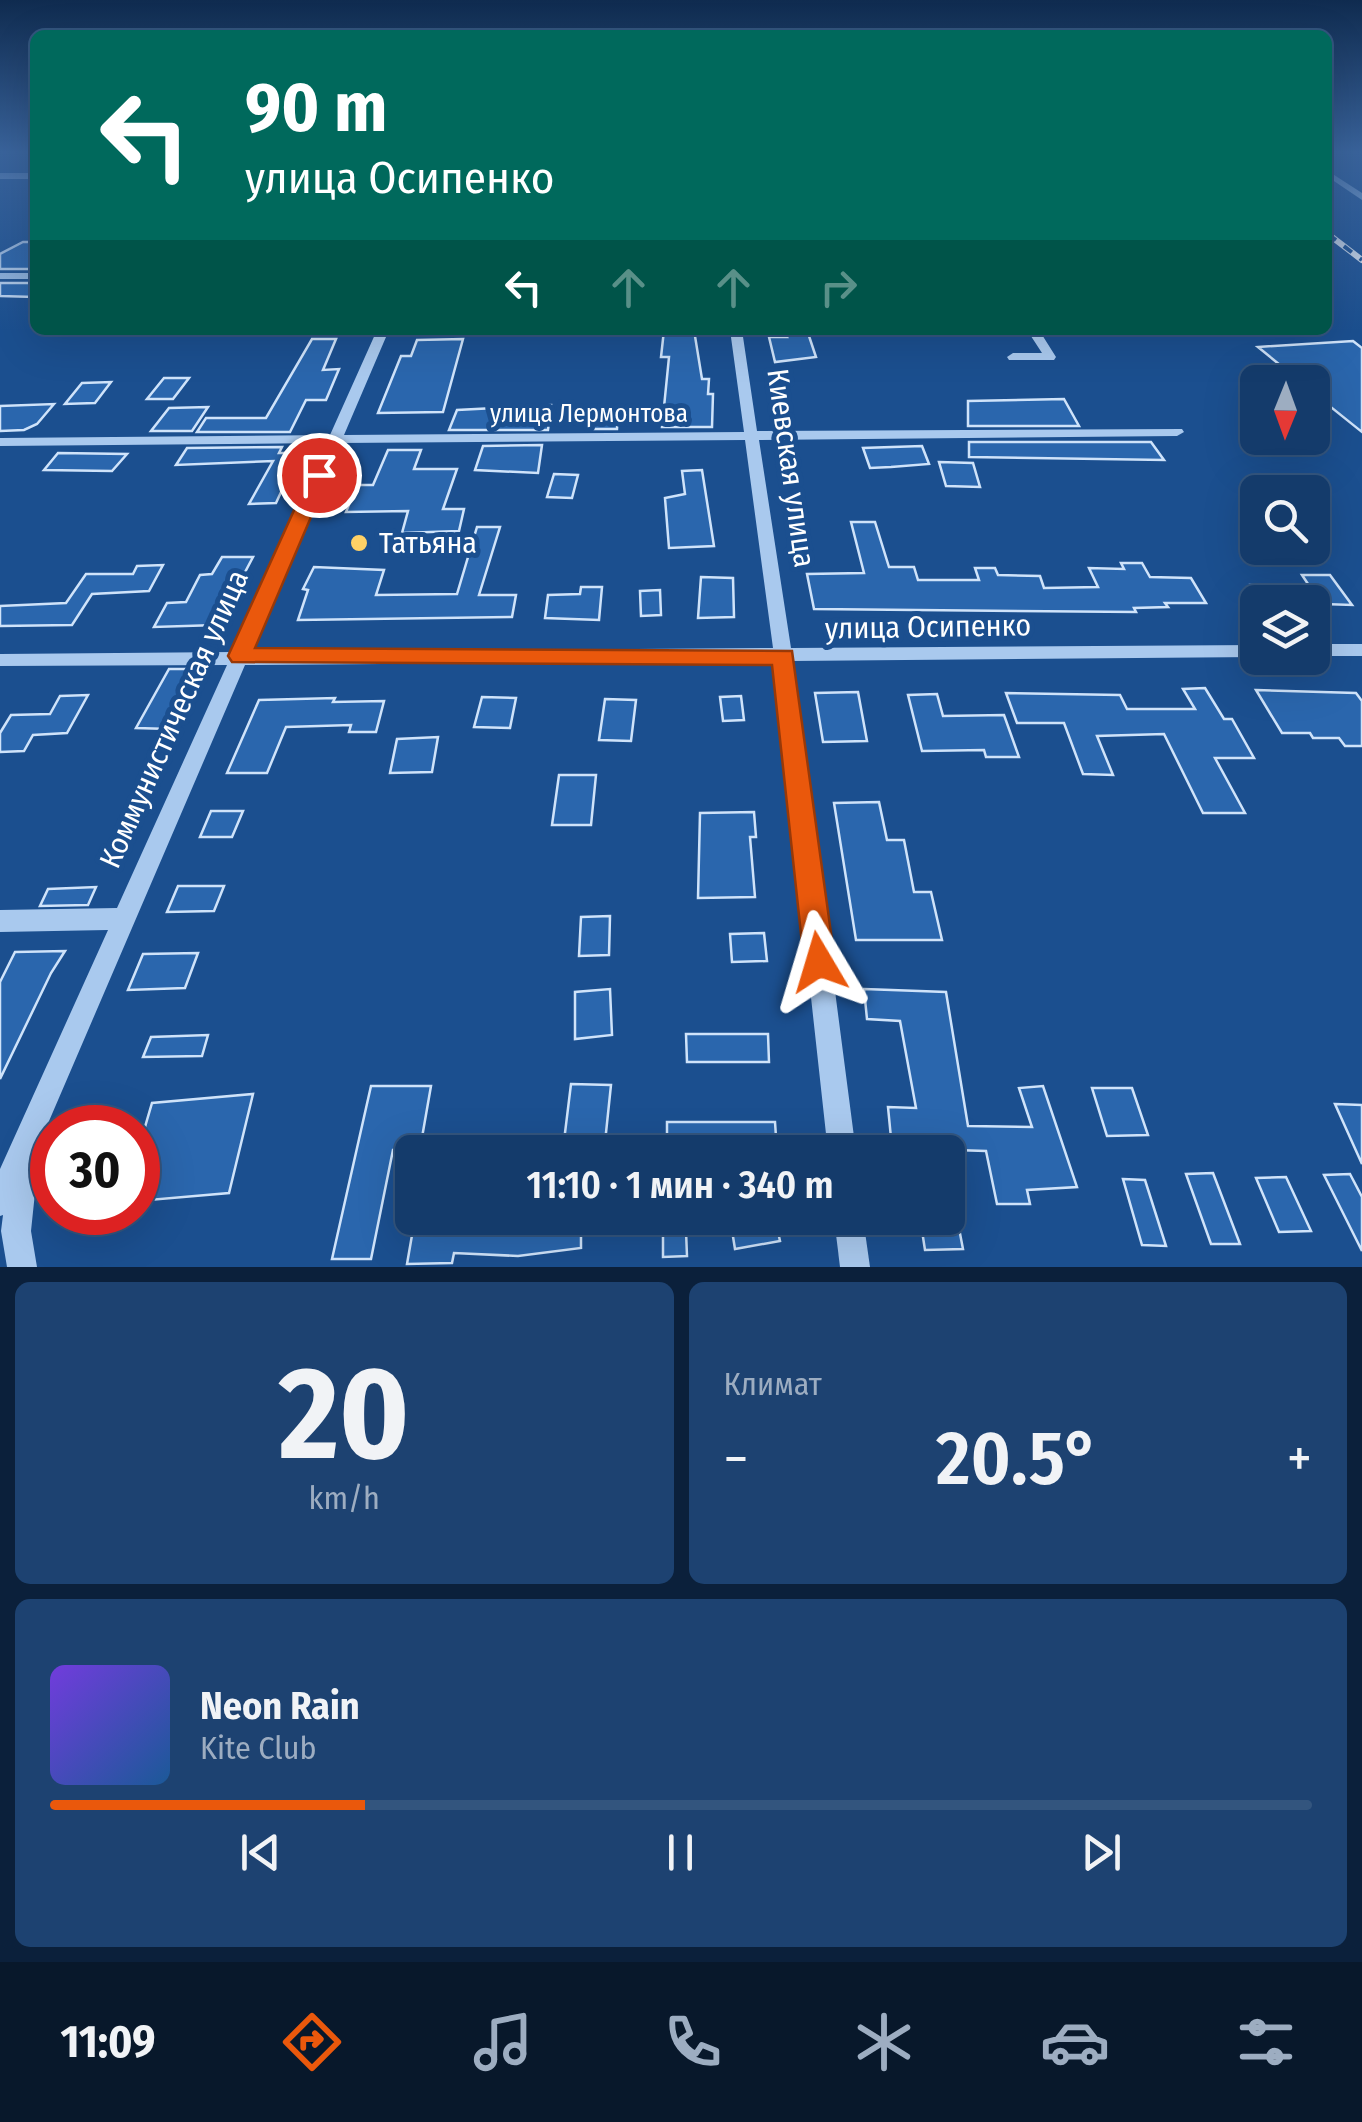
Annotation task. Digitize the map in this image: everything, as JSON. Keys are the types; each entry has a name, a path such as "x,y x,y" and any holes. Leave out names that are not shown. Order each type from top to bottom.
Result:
{"street":[{"path":"0,276 30,276"},
{"name":"Коммунистическая улица","path":"0,1202 380,335"},
{"name":"Киевская улица","path":"737,335 783,657 840,1135"},
{"path":"1012,356 1050,357 1036,335"},
{"name":"улица Лермонтова","path":"0,442 1177,432"},
{"path":"1330,650 1362,650"},
{"name":"улица Осипенко","path":"0,660 1240,651"},
{"path":"0,921 124,919"},
{"name":"Коммунистическая улица","path":"22,1267 16,1230 29,1136"},
{"path":"852,1235 855,1267"}],"building":[{"path":"30,242 30,269 0,269 0,254"},
{"path":"0,283 30,283 30,297 0,296"},
{"path":"663,335 695,335 702,379 709,379 708,394 713,394 712,427 662,427 669,357 661,357"},
{"path":"809,335 816,357 775,362 769,337"},
{"path":"312,339 336,339 323,370 339,369 326,400 306,400 290,432 197,432 206,418 266,418"},
{"path":"463,339 443,412 378,413 401,356 411,356 417,340"},
{"path":"1353,341 1362,348 1362,432 1330,406 1330,365 1280,365 1258,347"},
{"path":"164,378 189,378 173,399 147,399"},
{"path":"111,382 95,403 65,404 82,383"},
{"path":"1064,399 1079,426 968,426 968,401"},
{"path":"54,404 37,424 24,430 0,431 0,406"},
{"path":"551,405 548,430 449,430 457,410"},
{"path":"208,407 192,431 151,431 169,408"},
{"path":"591,410 618,410 617,429 589,429"},
{"path":"969,442 1151,442 1164,460 969,457"},
{"path":"542,445 538,473 475,470 483,446"},
{"path":"922,446 929,464 870,468 863,448"},
{"path":"282,447 279,453 299,453 276,503 249,504 273,461 176,465 187,448"},
{"path":"388,450 421,450 414,469 457,469 443,509 464,509 459,531 402,533 408,511 346,512 357,485 373,485"},
{"path":"58,453 127,454 112,471 44,470"},
{"path":"939,462 973,463 980,487 946,486"},
{"path":"702,470 714,546 669,548 665,498 685,494 682,471"},
{"path":"554,474 578,475 572,498 547,497"},
{"path":"851,522 875,522 889,567 914,567 918,580 979,580 975,568 995,568 998,575 1040,576 1044,588 1098,587 1089,568 1124,569 1121,563 1142,563 1150,577 1191,578 1206,603 1165,603 1168,607 1134,608 1136,612 814,609 807,574 864,573"},
{"path":"477,527 500,527 479,595 516,595 512,617 298,620 308,590 303,589 314,567 384,570 376,595 457,594"},
{"path":"222,557 253,557 217,625 154,627 167,603 186,602 200,575 212,574"},
{"path":"163,565 149,591 92,594 72,625 0,626 0,606 66,603 86,574 133,574 137,566"},
{"path":"1302,575 1330,575 1352,605 1330,604 1330,585 1309,585"},
{"path":"701,577 733,578 734,617 698,618"},
{"path":"581,587 602,587 599,620 545,618 548,595 580,594"},
{"path":"660,590 661,615 641,616 640,591"},
{"path":"169,669 194,669 177,701 185,701 170,729 136,728"},
{"path":"1205,688 1224,719 1232,719 1254,758 1215,758 1245,813 1203,813 1164,734 1097,736 1113,775 1083,774 1064,723 1017,723 1006,693 1120,695 1127,709 1195,709 1183,689"},
{"path":"1256,690 1356,693 1362,701 1362,746 1345,746 1339,738 1313,738 1310,733 1282,733"},
{"path":"858,692 867,741 823,742 815,693"},
{"path":"937,694 943,716 1004,715 1019,757 986,757 984,750 922,751 908,695"},
{"path":"88,695 67,733 33,735 24,751 0,752 0,733 11,715 50,714 60,696"},
{"path":"741,696 744,720 723,721 720,697"},
{"path":"482,697 516,698 510,728 474,727"},
{"path":"335,698 333,702 384,701 376,732 349,732 351,725 286,727 267,773 227,773 259,700"},
{"path":"605,699 636,700 631,741 599,740"},
{"path":"438,737 432,772 390,773 397,739"},
{"path":"559,775 596,775 591,825 552,825"},
{"path":"879,802 887,840 904,840 914,892 931,892 942,940 856,940 834,803"},
{"path":"211,811 243,811 232,837 200,837"},
{"path":"754,812 756,837 750,837 755,897 698,898 700,813"},
{"path":"178,886 224,886 214,911 167,912"},
{"path":"96,887 88,905 40,906 48,889"},
{"path":"610,916 609,955 579,956 581,917"},
{"path":"764,933 767,961 732,962 730,934"},
{"path":"65,951 0,1079 0,982 15,952"},
{"path":"198,953 185,988 128,990 143,954"},
{"path":"610,989 612,1035 575,1039 575,992"},
{"path":"864,989 946,992 968,1126 1032,1127 1019,1088 1043,1086 1077,1187 1027,1190 1030,1204 997,1204 986,1151 965,1150 965,1135 891,1135 888,1107 916,1108 900,1021 867,1019"},
{"path":"686,1034 768,1034 769,1062 687,1062"},
{"path":"208,1035 202,1056 143,1057 151,1037"},
{"path":"571,1084 611,1085 606,1135 565,1135"},
{"path":"371,1086 431,1086 422,1135 395,1135 371,1259 332,1259"},
{"path":"1092,1088 1132,1088 1148,1135 1107,1136"},
{"path":"253,1094 229,1193 160,1199 160,1105 152,1103"},
{"path":"1335,1104 1362,1105 1362,1164"},
{"path":"667,1122 775,1122 776,1135 667,1135"},
{"path":"1213,1173 1240,1244 1211,1244 1186,1174"},
{"path":"1350,1174 1362,1197 1362,1251 1324,1175"},
{"path":"1286,1177 1311,1231 1279,1232 1256,1178"},
{"path":"1123,1179 1145,1180 1166,1246 1142,1245"},
{"path":"412,1235 581,1235 581,1248 518,1256 454,1253 452,1263 407,1264"},
{"path":"663,1235 686,1235 687,1256 663,1257"},
{"path":"733,1235 779,1235 780,1241 735,1249"},
{"path":"923,1235 960,1235 963,1249 925,1250"}],"railway":[{"path":"1332,237 1362,260"}],"place":[{"name":"Татьяна","path":"359,543"}],"route":[{"path":"319,475 240,656 783,657 819,962"}]}
